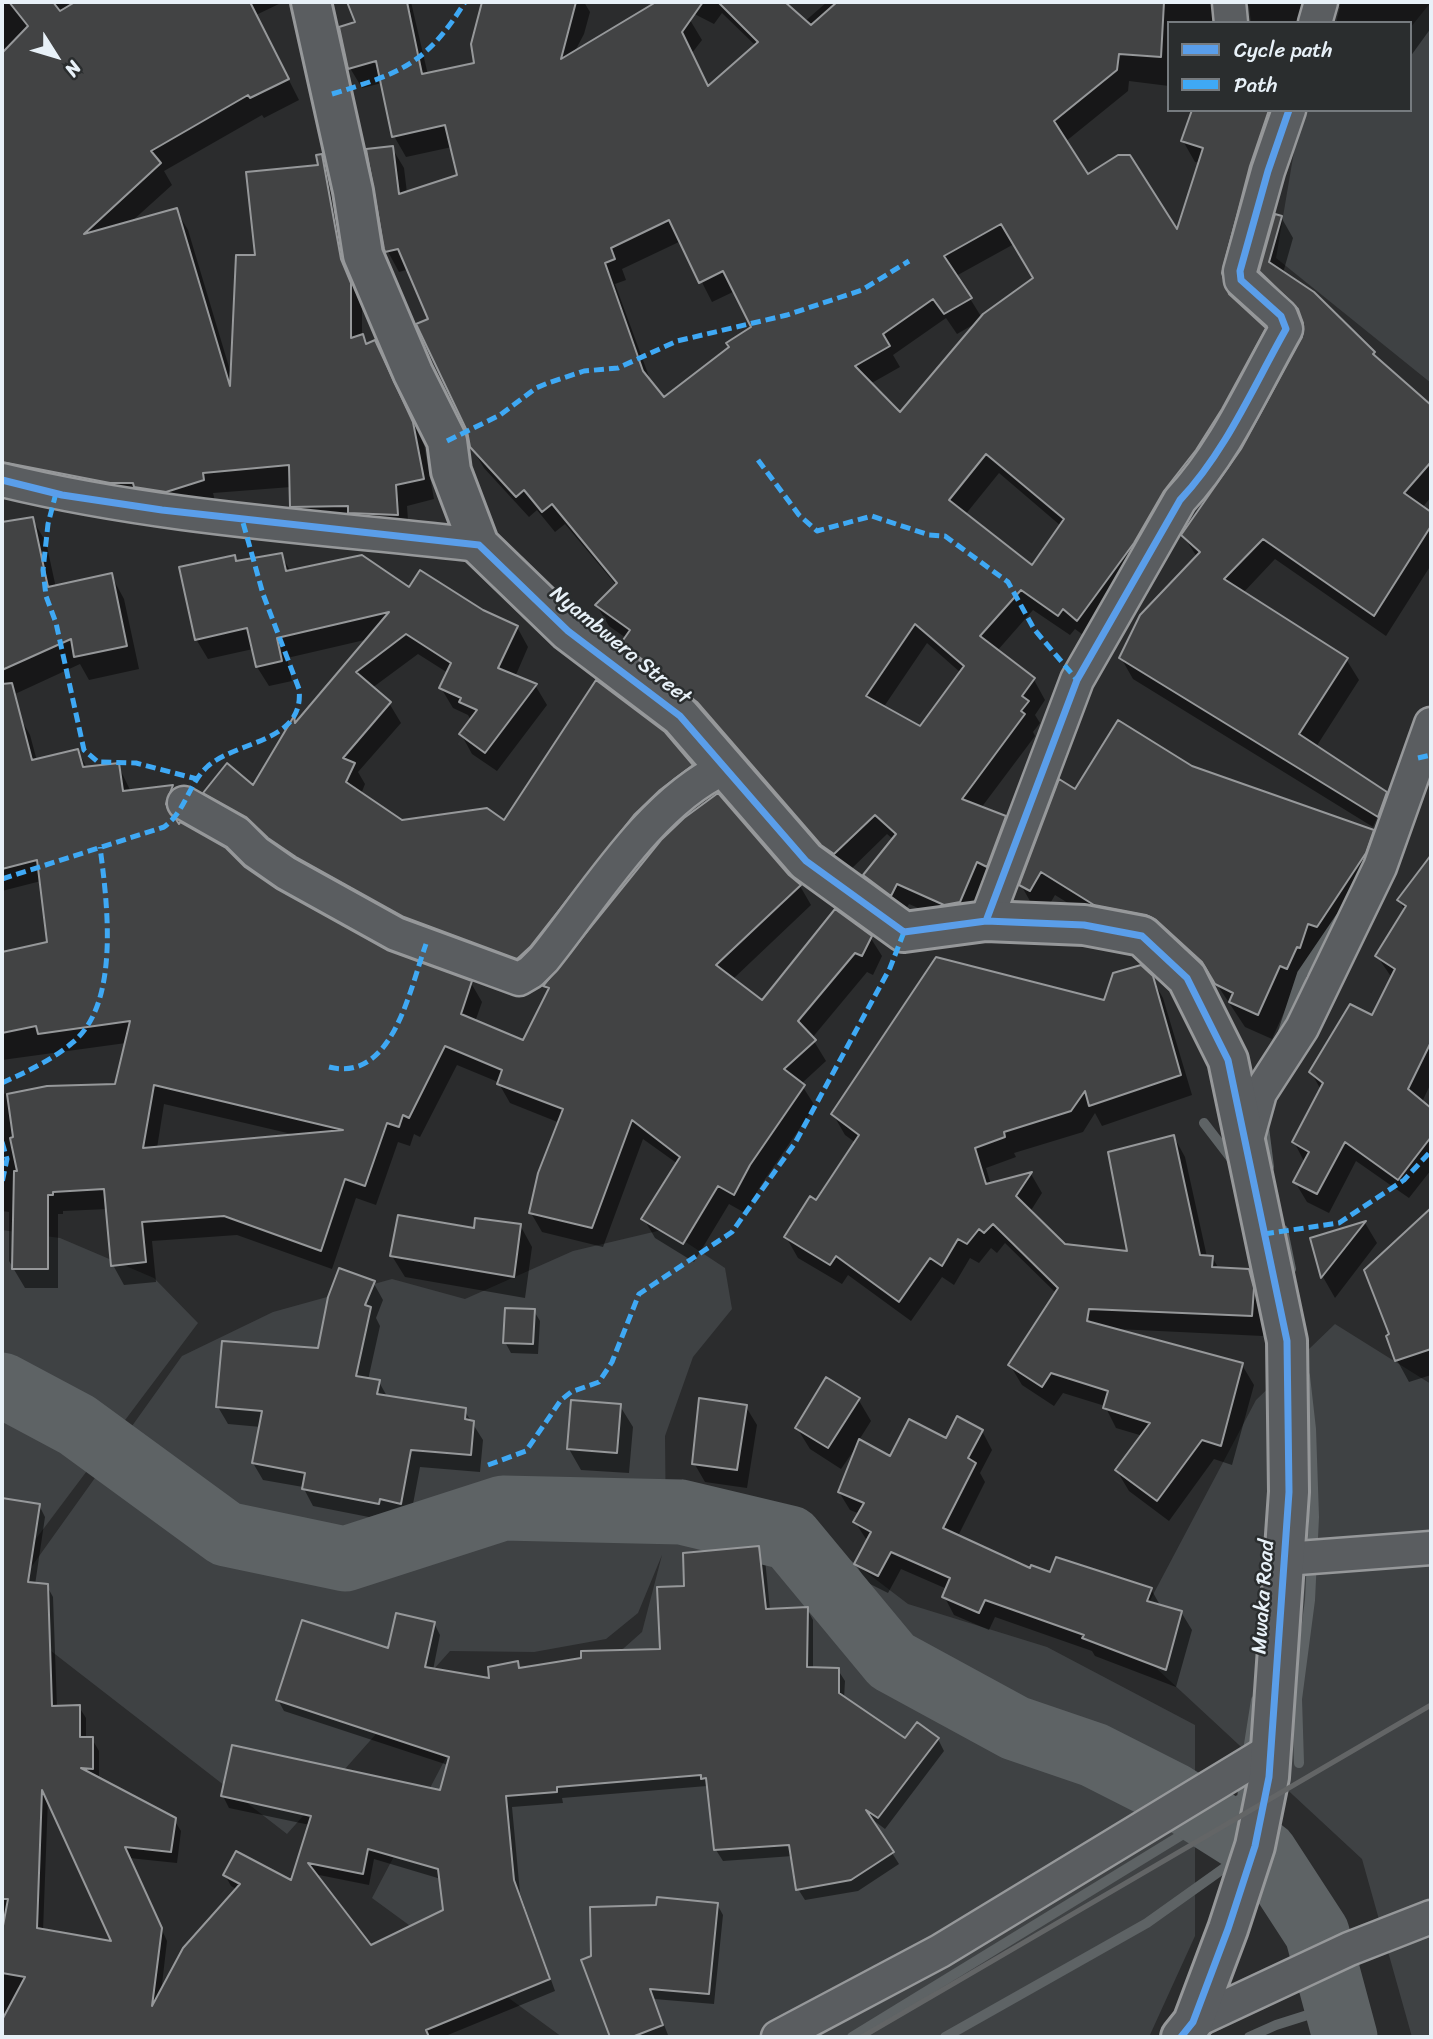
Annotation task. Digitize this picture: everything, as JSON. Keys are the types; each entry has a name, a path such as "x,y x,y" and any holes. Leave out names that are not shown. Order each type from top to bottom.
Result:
{"street":[{"path":"2,480 62,495 162,510 479,545 451,471 447,441 413,373 363,255 353,191 311,2"},
{"path":"1229,2 1231,21"},
{"path":"1316,21 1321,2"},
{"path":"986,921 1077,680 1180,500 1201,478 1286,330 1281,316 1241,280 1240,271 1268,171 1288,112"},
{"name":"Nyambwera Street","path":"479,545 568,631 680,716 723,769 806,861 904,932 986,921"},
{"path":"1245,1147 1260,1093 1302,1028 1380,867 1431,724"},
{"path":"184,803 237,833 256,852 286,873 396,934 519,979 544,959 638,840 699,780 723,769"},
{"name":"Mwaka Road","path":"986,921 1084,925 1142,936 1187,978 1228,1059 1287,1341 1289,1492 1269,1777 1255,1846 1187,2030"},
{"path":"1285,1559 1431,1548"},
{"path":"778,2037 940,1951 1271,1750"},
{"path":"1187,2030 1349,1949 1431,1917"}],"shaded area":[{"path":"1431,2 1431,383 1276,258 1301,112 1412,112 1412,26"},
{"path":"666,1229 725,1268 732,1309 693,1357 665,1436 666,1536 682,1479 806,1526 908,1604 1047,1647 1195,1725 1195,1936 1149,2037 562,2037 372,1898 450,1750 526,1735 642,1632 662,1555 638,1613 606,1639 534,1652 450,1651 287,1834 2,1613 2,1608 182,1356 273,1312 392,1279 465,1299 573,1251"},
{"path":"2,1230 60,1238 154,1278 198,1323 2,1584"},
{"path":"1335,1324 1431,1384 1431,2037 1412,2037 1362,1859 1128,1642 1256,1400"}],"building":[{"path":"9,2 53,2 60,11 75,2 250,2 289,79 250,98 248,95 151,151 161,163 84,234 177,208 230,386 236,255 255,255 246,172 318,165 316,155 322,154 341,259 351,283 351,338 363,334 366,344 375,340 413,422 424,479 396,485 398,515 348,513 348,506 290,507 289,465 203,473 204,480 166,492 134,487 133,483 110,483 2,462 2,53 28,26"},
{"path":"347,2 407,2 422,74 474,63 471,44 482,2 576,2 561,59 656,2 703,2 682,32 708,86 758,42 718,2 785,2 811,25 837,2 1164,2 1161,57 1119,54 1117,70 1054,121 1088,174 1118,155 1130,155 1177,229 1203,148 1181,141 1191,112 1268,112 1250,166 1222,273 1229,294 1266,328 1222,409 1196,450 1164,491 1134,543 1077,621 1063,609 1058,616 1021,590 980,636 1035,678 1022,696 1029,701 1021,711 1025,714 962,799 1006,816 987,867 977,862 960,902 944,905 897,884 891,896 863,875 896,834 875,815 834,854 821,845 697,702 621,643 630,630 595,605 617,583 552,504 542,512 524,490 516,497 470,447 467,431 416,324 428,319 398,249 385,252 366,149 393,146 399,194 457,175 445,125 392,137 376,61 348,69 339,27 355,22","holes":["669,220 699,283 723,271 751,327 726,343 729,347 664,397 643,371 605,263 615,259 611,248","1001,224 1033,278 983,314 900,412 855,366 890,346 883,334 933,299 944,314 972,298 944,256","986,454 1064,519 1032,565 949,500","915,624 964,666 920,726 866,696"]},
{"path":"1275,214 1282,216 1269,262 1314,292 1375,352 1373,354 1431,405 1431,462 1404,493 1431,512 1431,526 1374,616 1263,539 1224,579 1348,658 1299,734 1387,792 1378,817 1119,658 1140,615 1200,552 1181,535 1241,449 1302,337 1303,323 1298,309 1259,271"},
{"path":"33,517 48,587 112,573 127,646 74,657 71,639 2,670 2,522"},
{"path":"282,553 286,571 362,555 409,587 420,570 483,610 518,626 498,668 537,684 485,753 459,734 477,710 459,702 461,698 439,688 451,663 406,634 356,672 391,702 343,758 355,763 346,782 402,820 487,808 504,820 596,680 665,732 693,765 660,790 634,815 530,947 517,959 404,917 296,857 268,838 246,817 203,793 227,763 253,785 294,716 295,723 389,612 277,638 282,661 256,667 247,628 195,640 179,567 235,555 236,561"},
{"path":"12,683 32,760 78,749 83,767 119,763 123,791 173,785 166,804 179,824 180,822 226,848 245,867 277,889 387,950 472,981 461,1014 523,1040 549,988 543,986 661,840 684,818 718,793 789,875 801,885 716,965 762,1000 835,909 872,936 862,956 855,953 798,1021 816,1040 784,1069 805,1085 750,1165 734,1195 718,1186 683,1244 641,1219 680,1157 632,1120 592,1228 529,1213 538,1173 563,1109 497,1084 502,1070 445,1046 409,1118 403,1115 399,1127 387,1123 365,1186 345,1179 321,1251 224,1216 142,1222 146,1262 111,1266 104,1189 53,1192 53,1195 48,1195 48,1269 12,1269 14,1171 17,1171 10,1138 13,1137 7,1094 47,1086 115,1084 130,1021 38,1034 36,1026 2,1033 2,952 47,942 37,860 2,869 2,684","holes":["154,1085 343,1130 143,1148"]},
{"path":"1118,720 1192,766 1374,830 1366,853 1317,927 1308,924 1300,948 1297,947 1287,969 1280,966 1258,1015 1229,1002 1233,993 1215,984 1202,962 1156,920 1146,915 1094,905 1041,872 1030,891 1019,885 1059,779 1075,789"},
{"path":"1431,855 1431,1042 1408,1089 1431,1108 1431,1137 1398,1180 1345,1142 1317,1194 1293,1182 1309,1152 1292,1142 1323,1083 1309,1072 1350,1004 1372,1015 1395,969 1375,956 1406,906 1397,900"},
{"path":"936,957 1104,1000 1113,973 1141,965 1153,976 1181,1075 1089,1106 1085,1091 1071,1111 1004,1132 1005,1137 975,1148 986,1184 1032,1172 1016,1196 1065,1244 1127,1251 1108,1152 1174,1135 1200,1255 1213,1256 1212,1267 1249,1269 1254,1288 1252,1316 1089,1309 1087,1321 1243,1363 1221,1446 1202,1440 1157,1501 1115,1470 1150,1423 1103,1408 1108,1391 1051,1373 1042,1387 1008,1365 1058,1288 993,1224 984,1233 979,1229 967,1244 958,1239 942,1266 930,1258 899,1302 836,1256 830,1265 784,1237 810,1196 816,1200 859,1135 831,1114"},
{"path":"1431,1208 1431,1349 1395,1361 1386,1336 1389,1334 1364,1270"},
{"path":"398,1215 474,1228 475,1218 521,1224 514,1277 390,1256"},
{"path":"1366,1221 1321,1278 1310,1238"},
{"path":"339,1268 375,1281 365,1305 371,1307 356,1376 380,1380 377,1394 466,1408 465,1419 474,1421 471,1455 411,1450 401,1504 380,1499 379,1504 302,1489 305,1473 252,1463 262,1411 216,1407 222,1341 318,1348 328,1297"},
{"path":"505,1308 535,1309 533,1344 503,1343"},
{"path":"826,1377 860,1398 828,1448 795,1428"},
{"path":"699,1398 747,1405 737,1470 692,1464"},
{"path":"571,1400 621,1404 617,1453 567,1449"},
{"path":"957,1416 983,1430 968,1458 976,1463 943,1528 1030,1568 1031,1565 1050,1572 1056,1557 1152,1588 1147,1601 1182,1611 1166,1670 1082,1638 1084,1635 985,1600 979,1613 942,1597 950,1578 891,1552 878,1576 854,1564 871,1532 853,1522 864,1503 838,1492 859,1439 890,1456 909,1419 946,1438"},
{"path":"2,1498 40,1504 28,1582 48,1584 52,1706 80,1705 80,1737 93,1737 93,1769 81,1768 176,1818 171,1852 125,1847 162,1928 152,2006 183,1948 240,1884 223,1875 236,1851 291,1880 311,1816 221,1796 232,1745 440,1790 449,1757 276,1700 302,1620 388,1648 396,1613 435,1622 425,1667 489,1678 488,1667 518,1661 519,1668 581,1658 581,1651 660,1649 657,1587 684,1586 683,1553 759,1546 766,1609 808,1607 807,1667 839,1668 839,1693 905,1738 917,1722 939,1738 878,1818 866,1810 894,1852 851,1880 796,1890 789,1845 714,1850 706,1778 701,1779 701,1775 557,1787 557,1792 506,1796 514,1880 550,1979 426,2030 429,2037 2,2037 2,2020 25,1977 2,1973 2,1931 8,1899 2,1899","holes":["42,1790 111,1941 37,1928","368,1849 438,1869 443,1910 371,1945 308,1863 363,1874"]},
{"path":"657,1897 718,1903 709,1994 650,1989 663,2025 632,2037 610,2037 581,1960 591,1956 590,1907 656,1905"}],"waterway":[{"path":"1281,1038 1302,974 1340,918"},
{"path":"1263,1120 1269,1167"},
{"path":"1204,1123 1237,1166"},
{"path":"1283,1230 1291,1269"},
{"path":"1299,1763 1297,1699 1310,1600 1314,1517 1311,1429 1305,1376"},
{"path":"2,1385 77,1425 226,1534 345,1559 503,1508 681,1512 790,1538 892,1661 1015,1728 1094,1755 1173,1795 1265,1853 1317,1933 1345,2037"},
{"path":"1247,1757 1256,1700"},
{"path":"852,2037 1242,1798 1245,1773"},
{"path":"945,2037 1147,1923 1241,1856"},
{"path":"1249,2037 1276,2025 1336,2006"}],"railway":[{"path":"862,2037 1431,1705"}],"marked path":[{"path":"332,94 376,80 409,64 437,40 465,2"},
{"path":"447,441 500,415 536,388 548,383 584,371 618,368 677,341 787,315 862,290 909,261"},
{"path":"758,460 799,515 817,531 872,516 929,535 945,536 1008,582 1034,629 1077,680"},
{"path":"56,493 48,524 43,570 46,596 56,623 84,750 98,762 136,763 197,779"},
{"path":"2,879 164,827 177,813 208,766 221,757 267,738 292,720 298,706 299,689 263,594 242,519"},
{"path":"1418,758 1431,755"},
{"path":"2,1083 47,1060 72,1043 88,1026 98,1004 107,951 100,847"},
{"path":"488,1465 526,1451 561,1400 571,1392 599,1382 612,1362 639,1294 732,1232 795,1143 890,968 904,932"},
{"path":"329,1067 351,1068 369,1061 384,1047 405,1006 426,944"},
{"path":"2,1142 7,1159 2,1183"},
{"path":"1264,1234 1339,1223 1404,1180 1431,1151"}],"cycle path":[{"path":"986,921 1077,680 1180,500 1225,440 1286,329 1281,316 1241,280 1240,271 1268,171 1288,112"},
{"path":"2,480 62,495 162,510 479,545 568,631 680,716 806,861 904,932 986,921 1084,925 1142,936 1187,978 1228,1060 1287,1341 1289,1492 1269,1777 1255,1846 1228,1929 1193,2022 1181,2037"}]}
